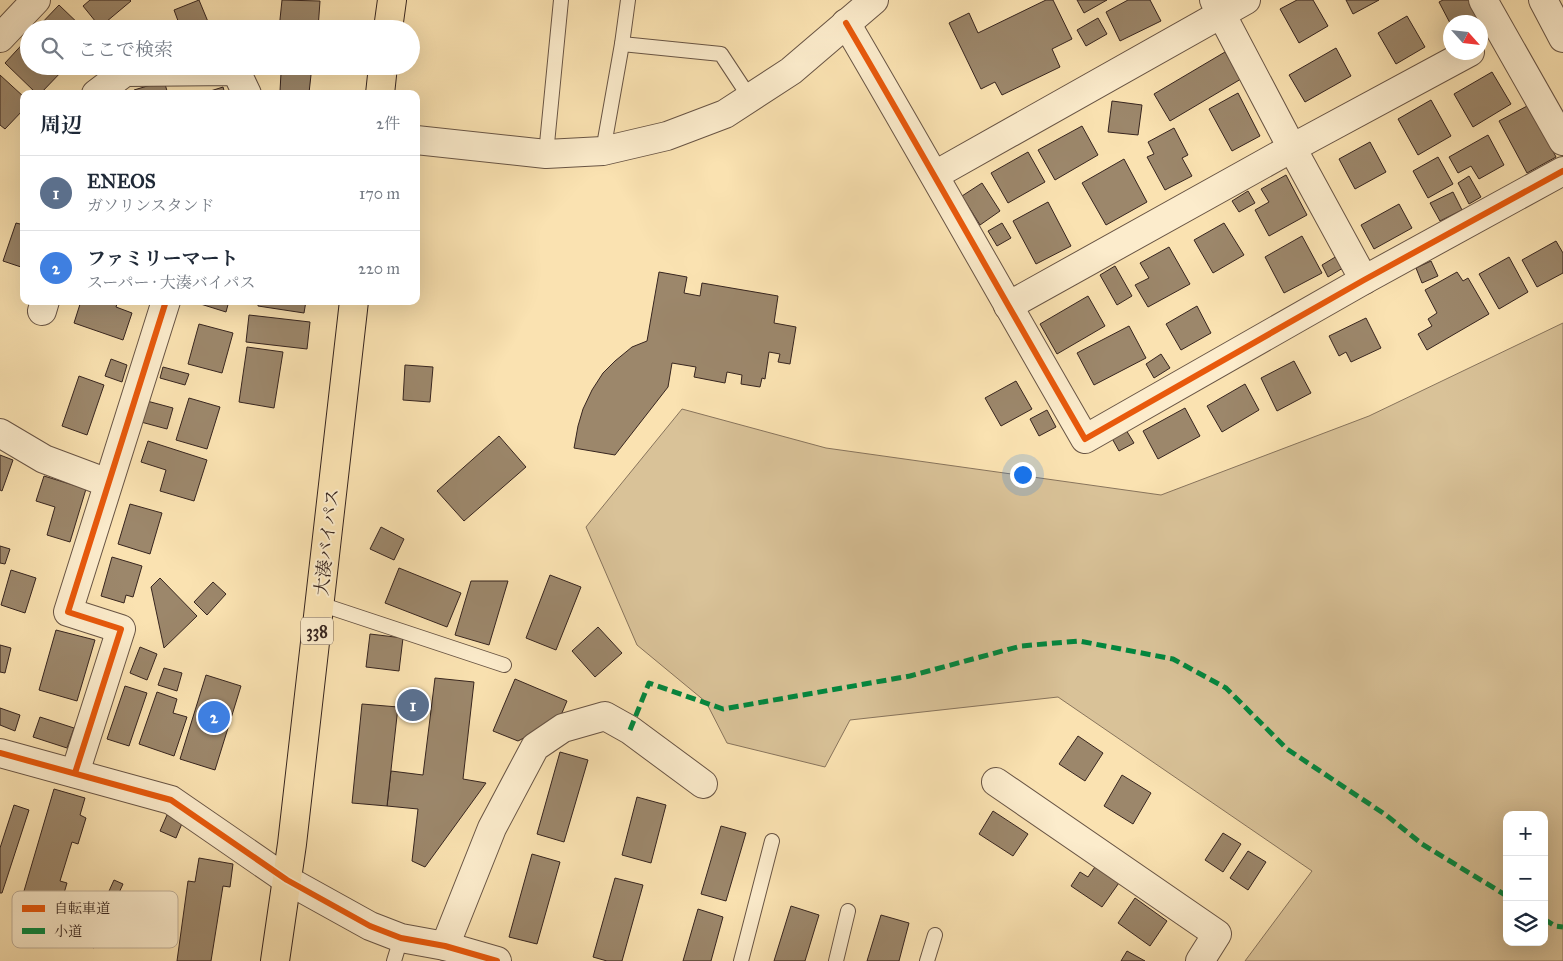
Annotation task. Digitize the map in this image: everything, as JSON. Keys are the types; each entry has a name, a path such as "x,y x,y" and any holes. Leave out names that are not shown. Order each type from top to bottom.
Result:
{"highway":[{"path":"389,20 392,0"},
{"path":"380,90 382,75"},
{"name":"大湊バイパス","path":"275,961 288,880 354,305"}],"street":[{"path":"0,38 36,0"},
{"path":"420,140 546,154 603,151 675,133 725,114 750,98 791,70 874,0"},
{"path":"935,175 1217,7 1246,0"},
{"path":"1483,0 1491,41 1563,142"},
{"path":"1543,0 1563,38"},
{"path":"1217,7 1364,280"},
{"path":"846,23 1085,439 1364,280 1563,171"},
{"path":"1008,306 1292,148 1455,60"},
{"path":"101,90 121,75"},
{"path":"238,75 245,90"},
{"path":"75,773 121,629 68,612 165,305"},
{"path":"0,433 44,459 108,483"},
{"path":"445,946 492,828 535,747 563,728 605,716 630,730 703,784"},
{"path":"0,753 171,800 288,880 370,926 397,950 445,946 497,961"},
{"path":"996,782 1217,934 1200,961"}],"lane":[{"path":"546,154 561,0"},
{"path":"603,151 628,0"},
{"path":"622,44 721,54 750,98"},
{"path":"320,604 504,665"},
{"path":"741,961 772,841"},
{"path":"836,961 848,910"},
{"path":"927,961 934,935"}],"shaded area":[{"path":"1563,323 1563,961 1245,961 1312,871 1058,697 850,720 825,767 727,743 706,702 637,645 586,527 682,409 826,448 1161,495 1369,416"}],"building":[{"path":"90,0 131,1 108,20 94,20 83,6"},
{"path":"199,0 207,20 178,20 174,10"},
{"path":"282,0 320,1 319,20 280,20"},
{"path":"1046,0 1053,0 1072,39 1052,49 1060,67 1002,95 995,82 981,89 949,23 969,13 978,33"},
{"path":"1077,0 1107,0 1084,13"},
{"path":"1128,0 1150,0 1161,21 1120,41 1106,12"},
{"path":"1297,0 1313,0 1328,26 1299,43 1280,9"},
{"path":"1346,0 1379,0 1353,14"},
{"path":"1443,0 1471,0 1479,15 1446,15 1439,2"},
{"path":"59,5 75,20 45,20"},
{"path":"1407,16 1425,47 1396,64 1378,33"},
{"path":"1098,18 1107,34 1086,46 1077,30"},
{"path":"20,47 20,75 58,75 44,90 33,90 5,63"},
{"path":"1336,48 1351,76 1305,102 1289,75"},
{"path":"1225,52 1241,79 1170,121 1154,94"},
{"path":"1492,72 1511,104 1473,127 1454,94"},
{"path":"0,75 20,93 20,113 5,129 0,125"},
{"path":"281,75 311,75 309,90 280,90"},
{"path":"164,81 167,90 134,90"},
{"path":"1238,93 1260,136 1232,151 1209,109"},
{"path":"1431,100 1451,136 1418,155 1398,119"},
{"path":"1112,101 1142,105 1138,135 1108,132"},
{"path":"1529,105 1556,157 1527,173 1499,121"},
{"path":"1082,126 1098,155 1055,180 1038,150"},
{"path":"1174,128 1188,155 1182,158 1192,176 1165,190 1147,157 1154,154 1148,142"},
{"path":"1488,135 1504,165 1479,179 1471,166 1458,173 1449,157"},
{"path":"1370,142 1386,172 1355,189 1339,159"},
{"path":"1028,152 1045,182 1008,203 991,173"},
{"path":"1438,157 1453,184 1428,198 1413,171"},
{"path":"1124,159 1147,202 1106,225 1082,183"},
{"path":"1286,175 1307,215 1269,236 1255,210 1269,202 1261,189"},
{"path":"1469,176 1481,197 1469,204 1458,183"},
{"path":"982,183 1000,211 980,225 962,196"},
{"path":"1248,191 1255,203 1239,212 1232,201"},
{"path":"1453,192 1462,210 1440,221 1430,203"},
{"path":"1048,202 1071,246 1036,264 1013,221"},
{"path":"1399,204 1412,228 1374,249 1361,225"},
{"path":"16,223 20,224 20,267 3,261"},
{"path":"1002,223 1011,238 997,246 988,231"},
{"path":"1224,223 1244,255 1213,273 1194,240"},
{"path":"1302,236 1322,273 1284,293 1265,257"},
{"path":"1556,241 1563,253 1563,273 1537,287 1522,260"},
{"path":"1169,247 1190,284 1148,307 1135,285 1149,278 1140,263"},
{"path":"1337,256 1343,268 1328,277 1322,265"},
{"path":"1509,257 1528,292 1499,309 1479,274"},
{"path":"1431,261 1438,276 1422,283 1416,268"},
{"path":"1115,266 1132,296 1117,305 1100,275"},
{"path":"659,272 687,277 684,293 700,296 702,283 778,296 774,323 796,327 790,364 778,362 780,354 769,352 765,379 762,378 760,387 741,384 742,375 727,372 725,383 694,377 696,367 672,363 668,387 615,455 574,448 583,409 603,373 632,347 647,341"},
{"path":"1457,272 1463,281 1468,278 1489,314 1427,350 1418,334 1432,326 1428,319 1437,313 1425,290"},
{"path":"1088,296 1105,326 1057,354 1040,324"},
{"path":"80,305 117,305 116,307 132,313 123,340 74,323"},
{"path":"204,305 228,305 226,312"},
{"path":"258,305 305,305 304,313"},
{"path":"1197,306 1211,333 1181,350 1166,324"},
{"path":"249,315 310,322 307,349 246,342"},
{"path":"1366,318 1381,348 1351,362 1346,352 1339,356 1329,336"},
{"path":"199,324 233,333 222,373 188,364"},
{"path":"1129,326 1146,358 1094,385 1077,353"},
{"path":"247,347 283,352 274,408 239,402"},
{"path":"1161,354 1170,368 1154,378 1146,364"},
{"path":"111,359 127,365 122,382 105,376"},
{"path":"1294,361 1311,393 1277,411 1261,378"},
{"path":"405,365 433,367 430,402 403,400"},
{"path":"163,367 189,374 185,385 160,378"},
{"path":"79,376 104,385 87,435 62,426"},
{"path":"1016,381 1032,409 1001,426 985,398"},
{"path":"1245,384 1259,410 1222,432 1207,406"},
{"path":"189,398 220,407 207,449 176,440"},
{"path":"147,401 173,408 167,429 141,422"},
{"path":"1185,408 1200,436 1158,459 1143,431"},
{"path":"1047,410 1056,427 1039,436 1030,419"},
{"path":"1123,425 1134,443 1119,451 1109,433"},
{"path":"499,436 526,467 464,521 437,491"},
{"path":"148,441 207,460 194,501 160,491 166,470 141,462"},
{"path":"0,455 13,460 2,491 0,490"},
{"path":"44,476 86,489 70,542 47,535 55,507 36,501"},
{"path":"130,504 162,513 150,554 118,544"},
{"path":"381,527 404,539 394,560 370,549"},
{"path":"0,546 10,549 5,564 0,563"},
{"path":"112,557 142,566 133,597 126,595 124,603 101,596"},
{"path":"399,568 461,593 447,627 385,603"},
{"path":"11,570 36,578 25,613 1,605"},
{"path":"550,575 581,587 556,650 526,638"},
{"path":"160,578 197,616 164,648 151,587"},
{"path":"471,581 508,581 489,645 455,635"},
{"path":"213,582 226,594 207,615 194,602"},
{"path":"598,627 622,653 595,677 572,651"},
{"path":"56,630 95,640 77,701 39,690"},
{"path":"370,634 403,638 399,671 366,667"},
{"path":"0,645 11,648 5,673 0,672"},
{"path":"140,647 157,654 147,680 130,673"},
{"path":"164,668 182,673 177,691 158,685"},
{"path":"206,675 241,686 215,770 180,759"},
{"path":"435,678 474,682 463,779 486,783 425,867 412,861 418,809 387,806 391,771 423,775"},
{"path":"515,679 567,701 559,720 518,741 493,731"},
{"path":"125,686 147,693 129,746 107,739"},
{"path":"157,692 177,699 173,713 187,717 174,756 139,744"},
{"path":"362,704 398,707 387,806 352,803"},
{"path":"0,708 20,715 15,731 0,725"},
{"path":"40,717 74,728 67,748 33,737"},
{"path":"1078,736 1103,753 1085,781 1059,764"},
{"path":"560,752 588,760 564,842 537,834"},
{"path":"1122,775 1151,793 1133,824 1104,806"},
{"path":"54,789 85,798 80,815 86,818 78,844 72,842 60,881 67,883 65,891 24,891"},
{"path":"637,797 666,805 651,863 622,855"},
{"path":"14,805 29,810 2,893 0,893 0,848"},
{"path":"993,811 1028,834 1013,856 979,834"},
{"path":"167,815 183,821 176,838 160,831"},
{"path":"721,826 746,833 726,901 701,894"},
{"path":"1223,833 1241,844 1223,872 1205,860"},
{"path":"1248,851 1266,862 1248,890 1230,878"},
{"path":"532,854 560,862 537,944 509,937"},
{"path":"199,858 233,864 230,887 223,886 211,961 177,961 188,881 195,882"},
{"path":"1097,864 1121,880 1102,907 1071,886 1080,872 1088,877"},
{"path":"615,878 643,885 622,961 607,961 593,957"},
{"path":"114,880 123,884 120,891 109,891"},
{"path":"1135,898 1167,921 1150,946 1118,923"},
{"path":"791,906 819,915 805,961 774,961"},
{"path":"698,909 723,917 711,961 683,961"},
{"path":"881,915 909,923 899,961 867,961"},
{"path":"1127,951 1145,961 1121,961"}],"marked path":[{"path":"630,730 649,683 723,709 910,676 1021,646 1079,641 1173,659 1226,688 1287,749 1386,815 1422,844 1503,894"},
{"path":"1548,922 1555,926 1563,927"}],"cycle path":[{"path":"846,23 1085,439 1364,280 1563,171"},
{"path":"75,773 121,629 68,612 165,305"},
{"path":"0,753 171,800 287,880 370,926 401,938 445,946 497,961"}],"place":[{"name":"ENEOS","path":"413,705"},
{"name":"ファミリーマート","path":"214,717"}]}
